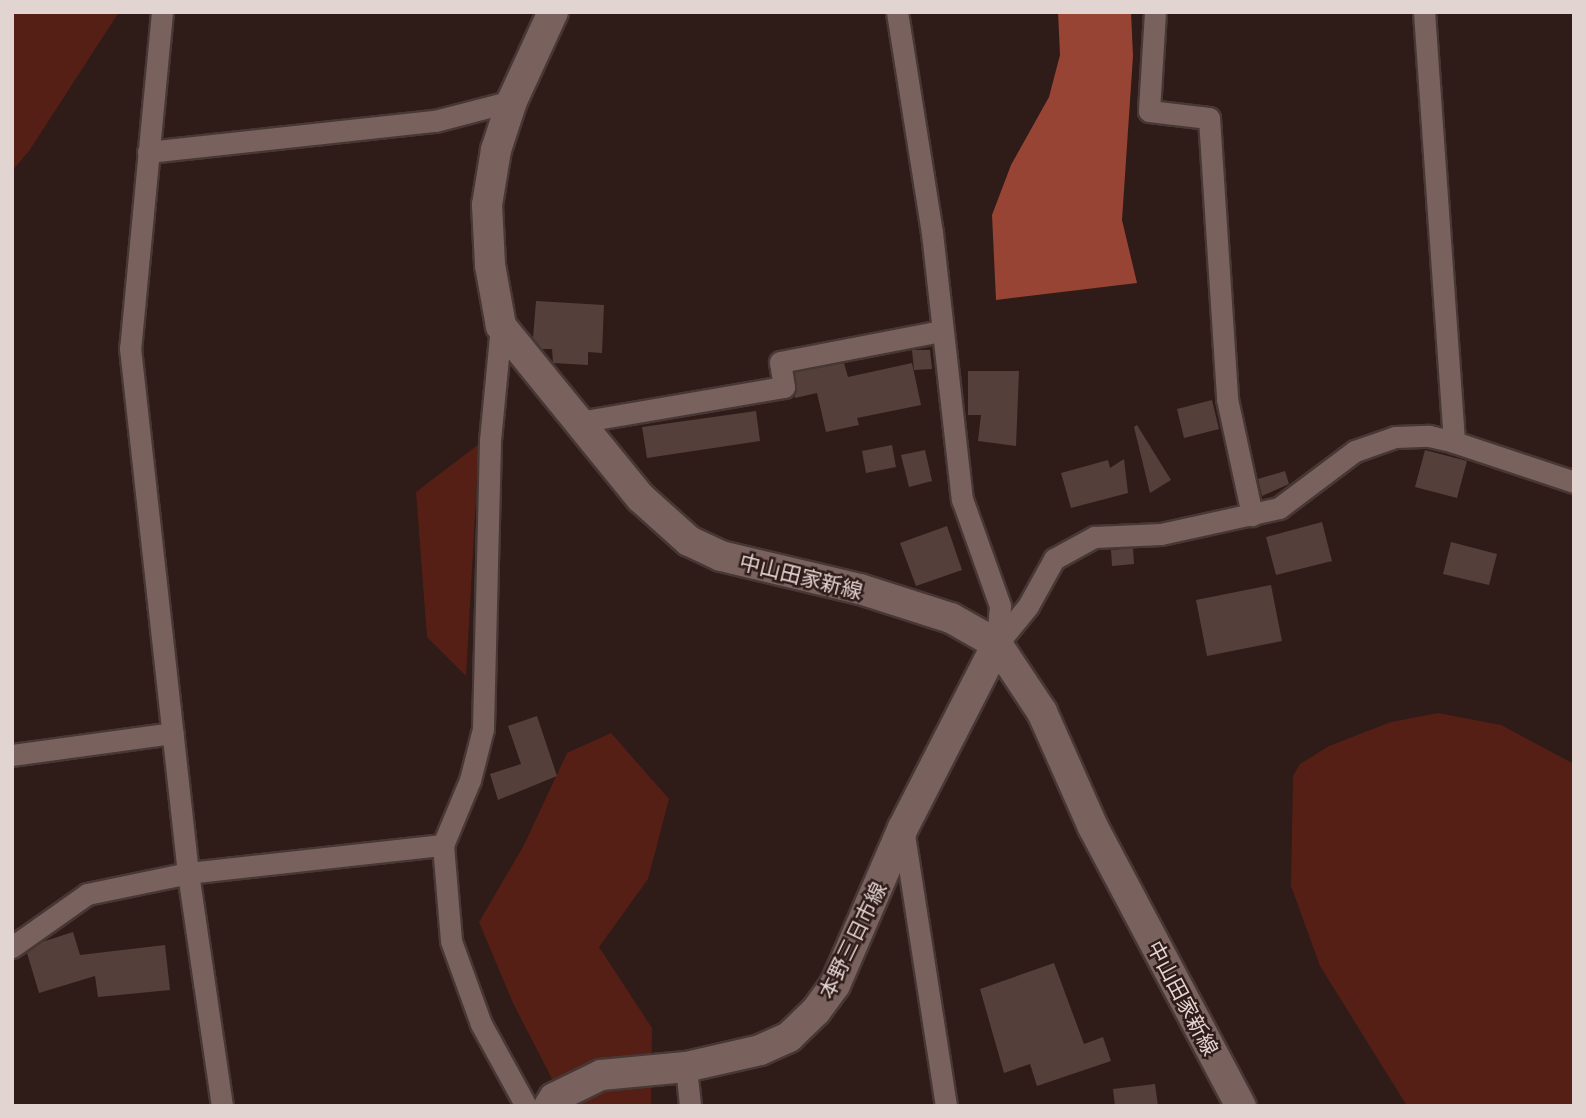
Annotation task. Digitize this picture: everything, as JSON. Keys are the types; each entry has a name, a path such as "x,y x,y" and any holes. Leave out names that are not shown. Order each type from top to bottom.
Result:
{"main road":[{"name":"中山田家新線","path":"553,12 512,101 496,150 487,205 490,265 501,326 641,498 690,541 721,556 860,589 951,618 997,644 1042,712 1093,827 1241,1106"},
{"name":"本野三日市線","path":"549,1106 554,1098 601,1075 687,1067 760,1050 789,1037 816,1011 841,973 903,828 997,644"}],"street":[{"path":"162,12 148,152 139,292 130,348 188,873 222,1106"},
{"path":"897,12 932,233 962,499 1000,606 997,644"},
{"path":"1155,12 1149,111 1209,118 1227,399 1252,515"},
{"path":"1424,12 1454,442"},
{"path":"148,152 435,121 512,101"},
{"path":"501,326 490,441 483,729 470,780 443,845 451,941 481,1024 526,1106"},
{"path":"579,422 784,387 780,362 941,331"},
{"path":"997,644 1028,606 1055,559 1094,537 1161,534 1279,508 1355,451 1395,437 1429,436 1454,442 1574,482"},
{"path":"12,755 172,733"},
{"path":"903,828 946,1106"},
{"path":"12,947 87,894 188,873 443,845"},
{"path":"687,1067 690,1106"}],"shaded area":[{"path":"12,12 119,12 29,151 12,171"},
{"path":"1058,12 1131,12 1133,56 1122,220 1137,283 996,300 992,215 1011,165 1049,97 1060,55"},
{"path":"479,444 466,676 427,637 416,492"},
{"path":"1438,713 1501,725 1574,764 1574,1106 1407,1106 1320,966 1291,886 1293,776 1300,764 1329,746 1391,722"},
{"path":"611,733 669,799 648,879 599,947 652,1028 651,1106 566,1106 513,1003 479,922 524,845 567,753"}],"building":[{"path":"536,301 604,305 602,353 588,352 588,365 553,363 552,349 542,349 533,338"},
{"path":"912,350 930,350 932,369 914,370"},
{"path":"844,363 848,377 912,363 921,405 857,418 859,425 826,432 817,393 795,398 795,372"},
{"path":"968,371 1019,371 1016,446 978,441 981,415 968,415"},
{"path":"1212,400 1219,429 1184,438 1177,409"},
{"path":"756,411 760,441 647,458 642,427"},
{"path":"1137,425 1171,480 1150,493 1134,427"},
{"path":"892,445 896,467 866,473 862,451"},
{"path":"925,450 932,481 909,487 901,455"},
{"path":"1425,450 1467,461 1457,498 1415,487"},
{"path":"1124,459 1128,493 1071,508 1061,473 1108,460 1110,468"},
{"path":"1285,471 1289,484 1262,496 1258,479"},
{"path":"1322,522 1332,561 1276,575 1266,537"},
{"path":"947,526 962,570 916,586 900,543"},
{"path":"1451,542 1497,554 1489,585 1443,574"},
{"path":"1133,548 1134,564 1112,566 1111,550"},
{"path":"1271,585 1282,641 1207,656 1196,600"},
{"path":"537,716 557,776 498,800 490,774 521,764 508,726"},
{"path":"73,932 80,955 165,945 170,990 98,997 95,976 39,993 27,953 42,942"},
{"path":"1054,963 1084,1044 1103,1037 1111,1061 1037,1086 1030,1064 1004,1073 980,989"},
{"path":"1155,1084 1158,1106 1115,1106 1113,1089"}]}
